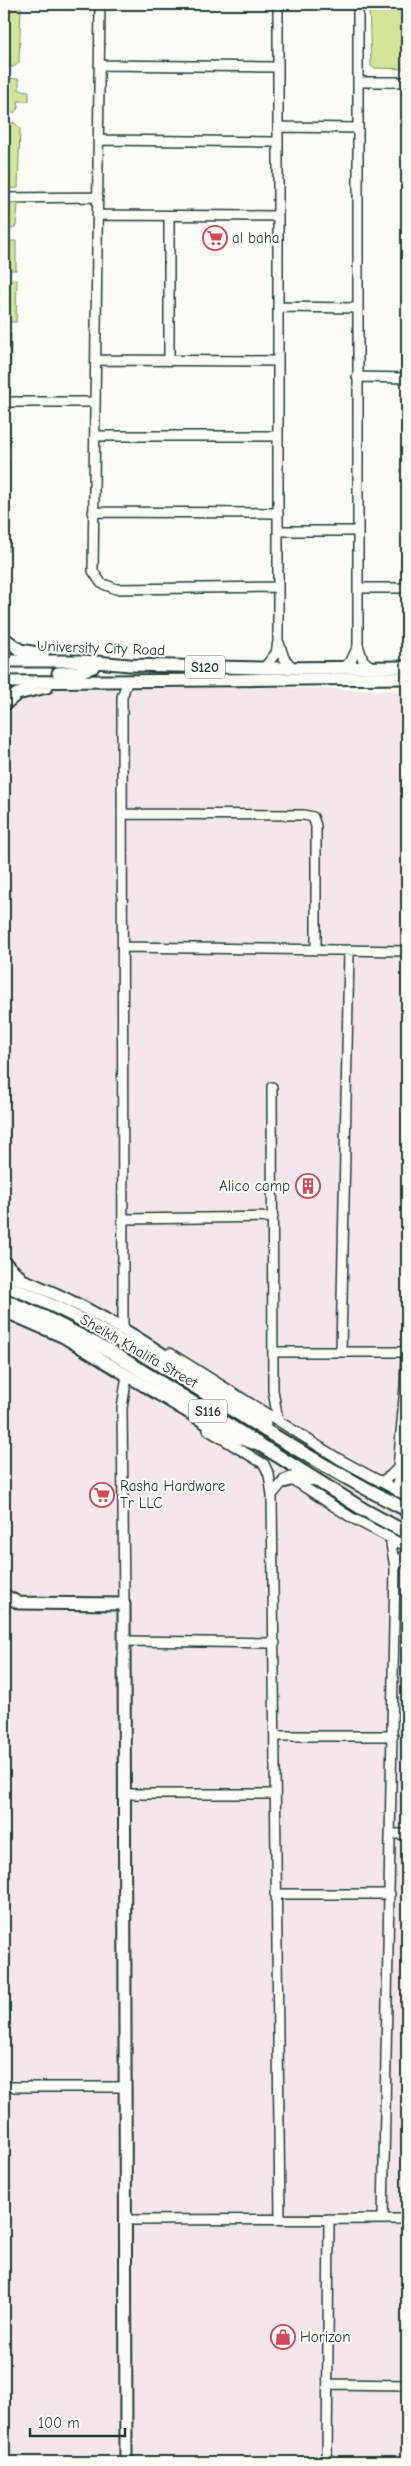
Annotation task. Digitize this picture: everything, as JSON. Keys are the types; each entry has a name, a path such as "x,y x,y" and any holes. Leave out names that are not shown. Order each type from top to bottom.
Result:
{"highway":[{"name":"Sheikh Khalifa Street","path":"4,1285 63,1310 107,1332 277,1436 407,1510"},
{"name":"Sheikh Khalifa Street","path":"4,1300 44,1317 110,1351 366,1511 407,1533"},
{"path":"285,1481 296,1476 318,1480"}],"main road":[{"path":"4,638 13,646 28,652 66,656 89,664"},
{"name":"University City Road","path":"4,661 264,668 407,667"},
{"path":"4,667 89,664"},
{"path":"7,682 12,674 78,672 89,664"},
{"name":"University City Road","path":"7,682 407,678"},
{"path":"4,705 18,694 27,690 68,680"},
{"path":"4,1262 27,1282"},
{"path":"4,1273 66,1298 127,1331 247,1411 277,1436"},
{"path":"4,1311 64,1337 170,1402 225,1433 264,1446"},
{"path":"4,1595 19,1603 124,1604 126,2462"}],"street":[{"path":"100,4 93,571 101,583 111,588 278,587"},
{"path":"264,668 272,658 278,641 278,4"},
{"path":"358,4 358,645 363,660 370,667"},
{"path":"99,65 278,67"},
{"path":"358,82 407,82"},
{"path":"278,127 358,128"},
{"path":"98,140 278,142"},
{"path":"6,197 98,197"},
{"path":"97,215 278,216"},
{"path":"169,216 169,360"},
{"path":"278,307 357,308"},
{"path":"96,360 278,361"},
{"path":"357,377 407,378"},
{"path":"5,401 95,402"},
{"path":"95,436 278,436"},
{"path":"93,512 278,513"},
{"path":"278,531 357,531"},
{"path":"358,588 407,588"},
{"path":"278,641 284,658 293,668"},
{"path":"342,668 354,656 358,645"},
{"path":"113,680 122,697"},
{"path":"128,680 122,697 123,1220 127,1331 152,1341 278,1421 407,1496"},
{"path":"122,814 304,815 313,818 316,826 316,950"},
{"path":"123,947 407,951"},
{"path":"341,1352 349,950"},
{"path":"272,1088 273,1390 278,1421"},
{"path":"123,1220 273,1217"},
{"path":"398,1492 407,1328"},
{"path":"273,1352 407,1352"},
{"path":"124,1604 122,1408 127,1375"},
{"path":"255,1406 266,1401 273,1390"},
{"path":"170,1402 200,1425 264,1464 270,1474 275,1643 275,1894 280,2219"},
{"path":"380,1482 398,1468"},
{"path":"272,1495 285,1481 298,1483 352,1518 407,1547"},
{"path":"383,2219 392,1834 395,1568 390,1538"},
{"path":"395,1568 407,1553"},
{"path":"124,1641 275,1643"},
{"path":"275,1736 393,1736"},
{"path":"124,1794 275,1794"},
{"path":"392,1834 407,1834"},
{"path":"275,1894 390,1894"},
{"path":"8,2087 124,2087"},
{"path":"327,2462 328,2219"},
{"path":"124,2220 407,2219"},
{"path":"328,2384 407,2385"}],"shaded area":[{"path":"38,681 407,691 407,2462 5,2462 4,698 10,692"}],"green space":[{"path":"4,4 21,4 19,63 13,67 4,66"},
{"path":"369,4 407,4 407,69 374,68 371,66"},
{"path":"4,78 19,79 19,90 29,91 29,101 18,101 19,107 14,113 4,112"},
{"path":"4,122 15,123 20,129 18,188 4,189"},
{"path":"27,200 27,204 18,205 16,226 12,229 4,229 4,201"},
{"path":"4,241 16,241 16,270 4,270"},
{"path":"4,280 17,280 16,322 4,322"},
{"path":"4,334 11,334 10,392 4,392"},
{"path":"4,403 10,405 9,448 4,448"},
{"path":"4,460 9,461 9,551 4,551"}],"place":[{"name":"al baha","path":"215,238"},
{"name":"Alico camp","path":"308,1186"},
{"name":"Rasha Hardware Tr LLC","path":"102,1495"},
{"name":"Horizon","path":"283,2337"}]}
